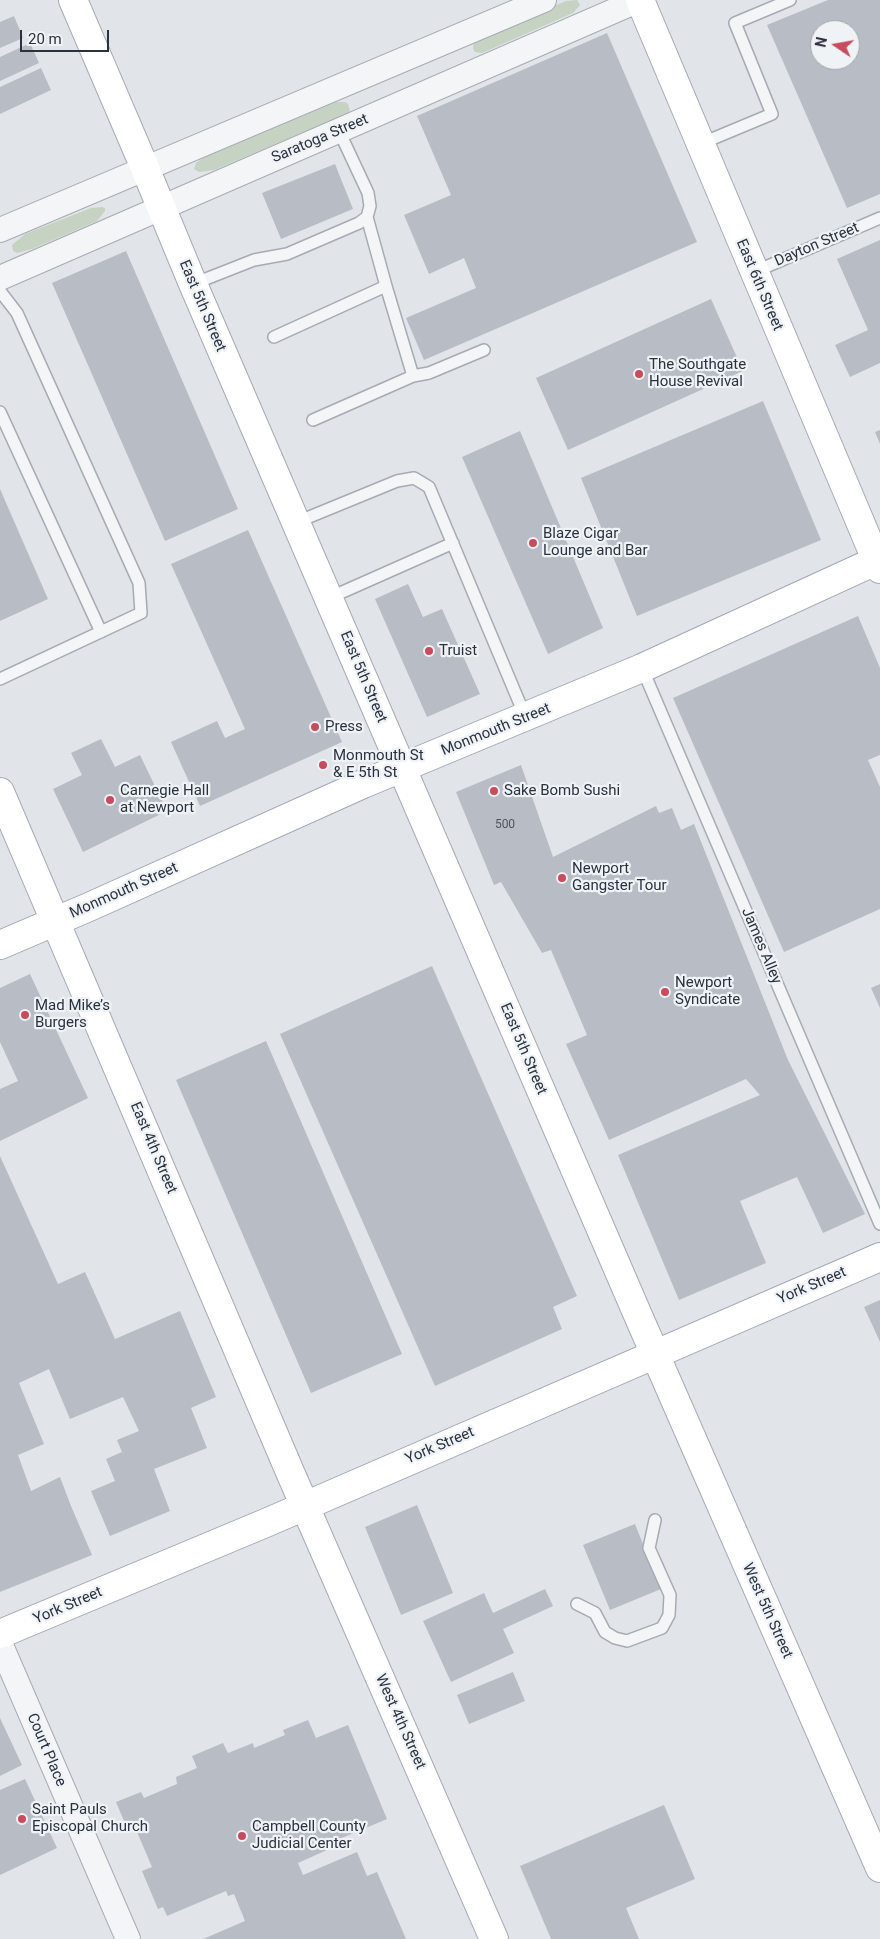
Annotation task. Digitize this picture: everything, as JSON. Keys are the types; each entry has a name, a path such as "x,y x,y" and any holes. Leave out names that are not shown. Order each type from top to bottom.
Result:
{"street":[{"name":"East 5th Street","path":"73,0 193,284 655,1354"},
{"path":"0,230 544,0"},
{"name":"Saratoga Street","path":"0,278 639,0"},
{"name":"East 6th Street","path":"639,0 879,563"},
{"name":"Monmouth Street","path":"0,945 402,768 526,718 879,563"},
{"name":"East 4th Street","path":"0,792 305,1505"},
{"name":"York Street","path":"0,1634 305,1505 880,1257"},
{"name":"West 5th Street","path":"655,1354 880,1868"},
{"name":"West 4th Street","path":"305,1505 494,1939"},
{"name":"Court Place","path":"0,1643 128,1939"}],"lane":[{"path":"700,144 772,114 735,23 790,0"},
{"path":"339,131 368,193 370,206 367,217 413,376"},
{"path":"193,284 254,260 287,254 360,222 367,217"},
{"name":"Dayton Street","path":"754,272 880,218"},
{"path":"274,337 386,286"},
{"path":"0,291 17,313 139,583 141,613 0,679"},
{"path":"313,420 413,376 429,373 484,350"},
{"path":"0,412 101,632"},
{"path":"297,522 397,481 414,478 429,487 526,718"},
{"path":"329,598 453,543"},
{"name":"James Alley","path":"642,668 880,1224"},
{"path":"577,1604 595,1613 605,1632 614,1638 627,1641 662,1628 669,1615 670,1595 649,1548 655,1520"}],"green space":[{"path":"577,0 580,5 573,13 482,53 475,52 473,48 474,42 477,39 566,1"},
{"path":"336,102 345,102 348,104 350,111 214,170 199,172 194,169 196,163 203,158"},
{"path":"91,208 105,208 105,211 97,221 32,249 17,253 13,251 12,245 25,234"}],"building":[{"path":"828,0 880,0 880,194 847,208 767,25"},
{"path":"14,16 23,38 0,48 0,22"},
{"path":"607,33 697,242 424,360 406,318 476,288 464,258 429,274 404,215 451,195 417,116"},
{"path":"30,43 39,63 0,81 0,57"},
{"path":"41,68 51,90 0,114 0,87"},
{"path":"335,164 353,209 281,239 262,193"},
{"path":"880,240 880,363 850,377 835,345 868,330 837,259"},
{"path":"126,251 238,509 165,541 52,283"},
{"name":"The Southgate House Revival","path":"711,299 743,371 568,450 536,378"},
{"path":"763,401 821,540 637,616 581,478"},
{"path":"880,430 880,444 875,432"},
{"name":"Blaze Cigar Lounge and Bar","path":"520,431 603,628 548,654 462,457"},
{"path":"0,489 48,599 0,621"},
{"path":"248,530 342,742 200,806 171,742 217,721 225,738 245,729 171,564"},
{"name":"Truist","path":"408,584 423,617 442,609 480,694 427,717 375,599"},
{"path":"858,616 880,668 880,755 868,760 880,787 880,909 784,952 673,698"},
{"name":"Carnegie Hall at Newport","path":"101,739 115,767 140,755 167,811 83,852 53,789 82,775 71,753"},
{"path":"521,765 553,857 656,806 659,813 672,808 681,830 694,824 788,1060 865,1214 823,1233 797,1177 740,1201 766,1263 679,1300 618,1155 760,1095 746,1079 609,1140 566,1044 587,1035 551,950 542,953 501,882 494,885 456,792"},
{"path":"432,966 577,1296 553,1307 562,1329 435,1386 280,1034"},
{"path":"30,974 88,1098 0,1141 0,1089 18,1081 0,1042 0,988"},
{"path":"880,984 880,1008 871,988"},
{"path":"266,1041 402,1354 311,1393 176,1080"},
{"path":"0,1156 58,1284 85,1272 115,1339 180,1311 216,1397 191,1408 207,1448 154,1469 170,1511 110,1536 91,1491 115,1481 106,1459 122,1452 117,1440 139,1431 123,1397 70,1419 49,1369 19,1383 44,1444 18,1455 31,1491 60,1477 92,1555 0,1592"},
{"path":"880,1300 880,1342 864,1307"},
{"path":"417,1505 453,1593 401,1615 365,1527"},
{"path":"635,1524 661,1589 610,1610 583,1545"},
{"path":"545,1589 553,1606 503,1629 514,1653 451,1682 423,1621 484,1593 493,1613"},
{"path":"513,1672 525,1701 469,1724 457,1695"},
{"name":"Saint Pauls Episcopal Church","path":"0,1718 22,1765 0,1776"},
{"name":"Campbell County Judicial Center","path":"308,1720 316,1738 348,1725 387,1819 325,1845 327,1850 298,1863 303,1875 357,1852 367,1876 377,1872 406,1939 203,1939 245,1921 234,1894 228,1896 226,1891 167,1916 163,1907 158,1909 142,1871 152,1867 134,1825 127,1828 116,1802 141,1792 144,1798 177,1784 176,1777 197,1768 192,1756 223,1743 228,1753 253,1743 254,1748 285,1735 283,1730"},
{"name":"Saint Pauls Episcopal Church","path":"25,1779 57,1848 0,1875 0,1790"},
{"path":"664,1805 695,1879 626,1908 639,1939 551,1939 520,1866"}],"place":[{"name":"The Southgate House Revival","path":"639,374"},
{"name":"Blaze Cigar Lounge and Bar","path":"533,543"},
{"name":"Truist","path":"429,651"},
{"name":"Press","path":"315,727"},
{"name":"Monmouth St & E 5th St","path":"323,765"},
{"name":"Sake Bomb Sushi","path":"494,791"},
{"name":"Carnegie Hall at Newport","path":"110,800"},
{"name":"Newport Gangster Tour","path":"562,878"},
{"name":"Newport Syndicate","path":"665,992"},
{"name":"Mad Mike’s Burgers","path":"25,1015"},
{"name":"Saint Pauls Episcopal Church","path":"22,1819"},
{"name":"Campbell County Judicial Center","path":"242,1836"}]}
